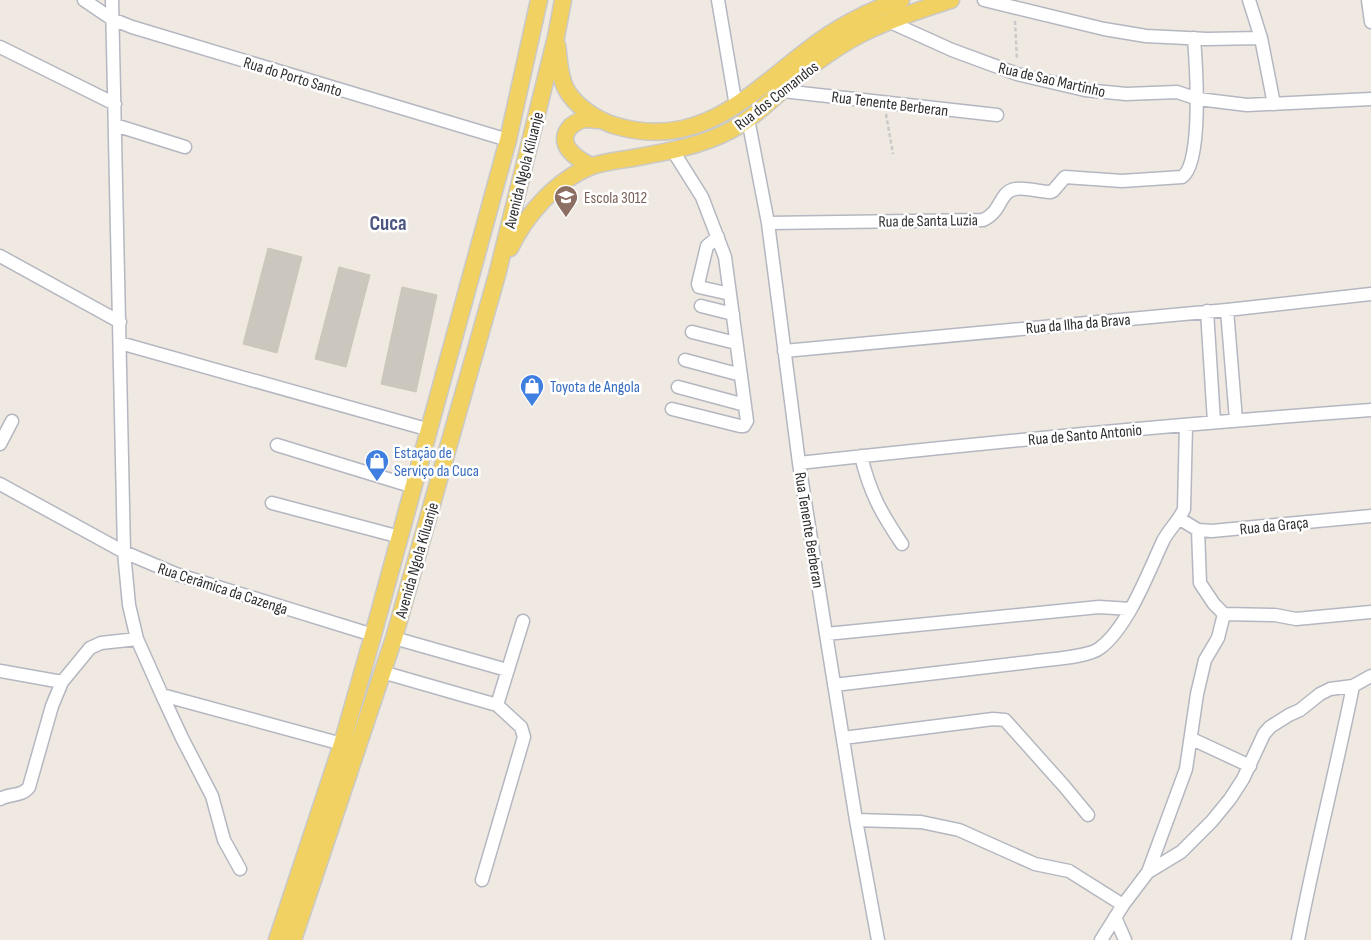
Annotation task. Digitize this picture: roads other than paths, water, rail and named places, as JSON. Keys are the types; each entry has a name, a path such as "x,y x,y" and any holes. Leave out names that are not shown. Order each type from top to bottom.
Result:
{"main road":[{"name":"Avenida Ngola Kiluanje","path":"277,940 342,744 430,430 508,140 539,0"},
{"name":"Avenida Ngola Kiluanje","path":"293,940 394,638 497,275 556,38 563,0"},
{"name":"Rua dos Comandos","path":"600,120 631,130 673,132 698,125 736,106 829,35 855,19 901,0"},
{"name":"Rua dos Comandos","path":"592,166 673,151 731,130 783,91 812,65 837,48 875,27 951,0"},
{"path":"556,38 561,73 566,89 581,107 600,120"},
{"path":"592,166 578,160 568,149 565,140 566,133 576,122 584,119 600,120"},
{"path":"497,275 517,234 535,208 562,184 592,166"}],"street":[{"name":"Rua do Porto Santo","path":"84,0 112,19 132,27 508,140"},
{"path":"112,0 124,552 129,605 137,639 147,665 212,796 224,840 240,869"},
{"path":"718,0 736,106"},
{"path":"984,0 1104,29 1146,36 1261,38"},
{"path":"1249,0 1261,38 1274,104"},
{"path":"1368,0 1371,22"},
{"name":"Rua de Sao Martinho","path":"890,22 952,50 1017,74 1085,90 1126,94 1177,92 1198,98 1247,105 1371,99"},
{"path":"1194,38 1198,98"},
{"path":"0,47 115,104"},
{"name":"Rua Tenente Berberan","path":"783,91 997,115"},
{"name":"Rua de Santa Luzia","path":"768,223 982,220 991,216 996,211 1004,195 1010,190 1018,188 1051,192 1054,191 1065,177 1122,181 1178,178 1186,175 1192,160 1198,98"},
{"name":"Rua Tenente Berberan","path":"748,119 768,223 799,463 834,685 878,940"},
{"path":"115,125 185,146"},
{"path":"672,409 740,426 744,426 747,421 726,257 702,198 673,151"},
{"path":"718,237 707,246 698,284 699,287 730,294"},
{"path":"0,256 120,322"},
{"name":"Rua da Ilha da Brava","path":"784,351 1227,310 1371,294"},
{"path":"701,306 733,314"},
{"path":"1227,310 1236,420"},
{"path":"1207,311 1214,422"},
{"path":"692,332 736,343"},
{"path":"120,342 430,430"},
{"path":"685,360 740,375"},
{"path":"678,388 745,405"},
{"name":"Rua de Santo Antonio","path":"799,463 1024,439 1371,410"},
{"path":"0,444 12,421"},
{"path":"834,685 1086,654 1098,650 1108,641 1131,609 1168,532 1180,519 1184,509 1186,498 1186,425"},
{"path":"277,445 414,487"},
{"path":"861,456 873,497 884,518 902,544"},
{"name":"Rua Cerâmica da Cazenga","path":"0,484 124,552 195,581 373,634"},
{"path":"272,503 400,537"},
{"name":"Rua da Graça","path":"1180,519 1198,530 1212,532 1371,516"},
{"path":"1198,530 1200,583 1214,604 1224,614 1275,615 1296,619 1371,612"},
{"path":"826,634 1098,607 1131,609"},
{"path":"1102,940 1123,905 1148,872 1184,775 1192,739 1197,694 1205,660 1218,638 1224,614"},
{"path":"497,705 523,621"},
{"path":"394,638 507,670"},
{"path":"0,799 23,793 29,787 52,706 62,682 90,648 101,643 137,639"},
{"path":"0,671 62,682"},
{"path":"382,672 497,705 521,727 524,737 482,880"},
{"path":"1148,872 1175,856 1201,833 1230,799 1250,766 1264,734 1270,727 1300,710 1320,694 1330,689 1353,686 1371,676"},
{"path":"1298,940 1310,876 1335,775 1353,686"},
{"path":"162,695 342,744"},
{"path":"843,738 993,719 1005,720 1088,815"},
{"path":"1192,739 1250,766"},
{"path":"856,820 921,822 958,830 1035,864 1069,871 1123,905"},
{"path":"1115,917 1125,940"}],"place":[{"name":"Escola 3012","path":"566,218"},
{"name":"Toyota de Angola","path":"532,407"},
{"name":"Estação de Serviço da Cuca","path":"377,482"}],"district":[{"name":"Cuca","path":"388,223"}]}
